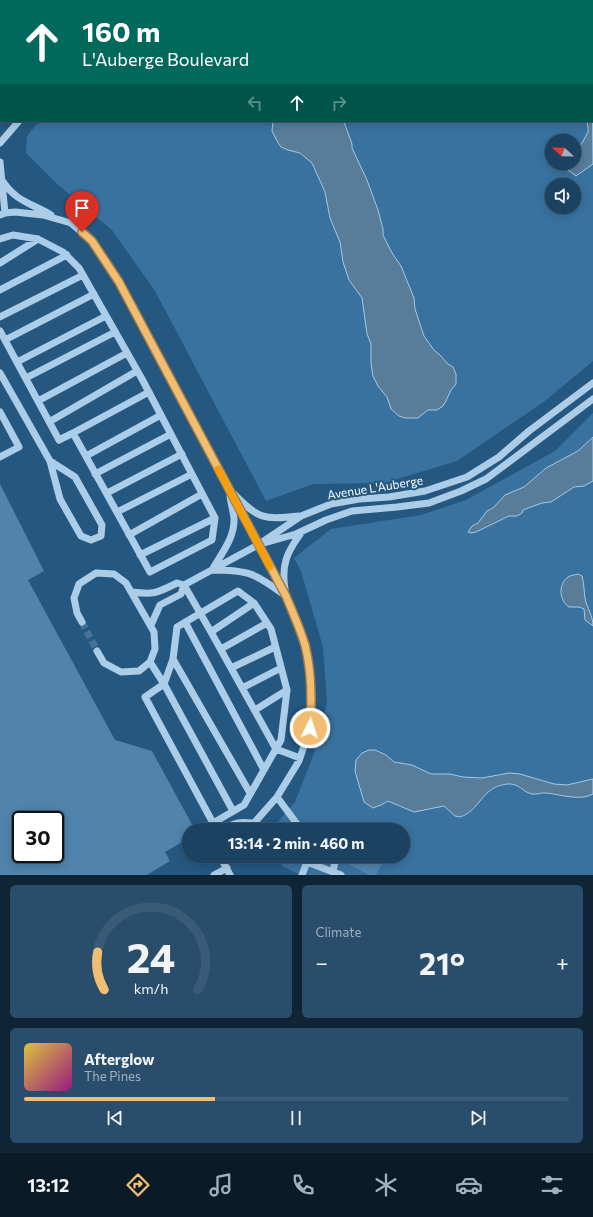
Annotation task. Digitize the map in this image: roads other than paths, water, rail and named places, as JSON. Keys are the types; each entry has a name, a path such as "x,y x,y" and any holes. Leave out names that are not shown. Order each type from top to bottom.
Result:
{"street":[{"path":"0,143 18,122"},
{"path":"0,162 2,214 15,212 43,215 71,223 92,241 119,282 286,596 305,644 310,673 312,700 310,728 300,758 277,797 254,823"},
{"path":"1,179 7,188 17,198 60,220"},
{"path":"0,239 14,235 38,239 63,252 79,268 138,371 215,518 212,540 150,572 73,433"},
{"path":"0,263 38,239"},
{"path":"0,290 67,255"},
{"path":"0,317 83,275"},
{"path":"5,340 94,294"},
{"path":"17,362 106,316"},
{"path":"0,331 59,440 149,392"},
{"path":"26,378 115,332"},
{"path":"38,401 127,353"},
{"path":"49,422 138,371"},
{"path":"0,373 50,460 60,499 81,536 91,540 101,536 102,525 75,476 50,460"},
{"name":"Avenue L'Auberge","path":"184,586 258,545 301,516 331,504 359,499 389,498 425,491 467,477 499,457 529,431 593,383"},
{"name":"Avenue L'Auberge","path":"258,545 296,534 326,520 352,511 429,503 486,479 593,399"},
{"path":"0,412 19,447 0,457"},
{"path":"86,456 161,415"},
{"path":"96,474 171,434"},
{"path":"107,493 182,454"},
{"path":"116,512 192,474"},
{"path":"228,488 250,510 265,518 301,516"},
{"path":"212,570 228,544 232,533 234,518 228,488"},
{"path":"129,534 202,494"},
{"path":"140,555 215,518"},
{"path":"286,596 283,579 287,554 302,531"},
{"path":"212,570 235,570 261,577 286,596"},
{"path":"82,622 77,613 74,598 79,584 96,573 114,574 126,583 154,632 155,649 150,662 139,671 121,672 104,663 97,651"},
{"path":"132,592 145,594 159,593 176,583 184,586 221,649 276,749 300,758"},
{"path":"151,625 160,605 181,594 184,586"},
{"path":"238,591 254,603 271,628 287,690 281,740 244,805 213,822 145,697 164,684 173,659 177,627 238,591"},
{"path":"211,632 254,603"},
{"path":"185,622 264,770"},
{"path":"221,649 267,623"},
{"path":"231,668 276,647"},
{"path":"173,659 250,794"},
{"path":"150,662 164,684 233,811"},
{"path":"242,688 281,668"},
{"path":"254,710 287,690"},
{"path":"277,797 296,823"},
{"path":"224,863 230,875"},
{"path":"302,875 304,863"},
{"path":"314,863 342,875"},
{"path":"333,872 335,863"},
{"path":"214,875 227,868"}],"tunnel":[{"path":"82,622 97,651"}]}
